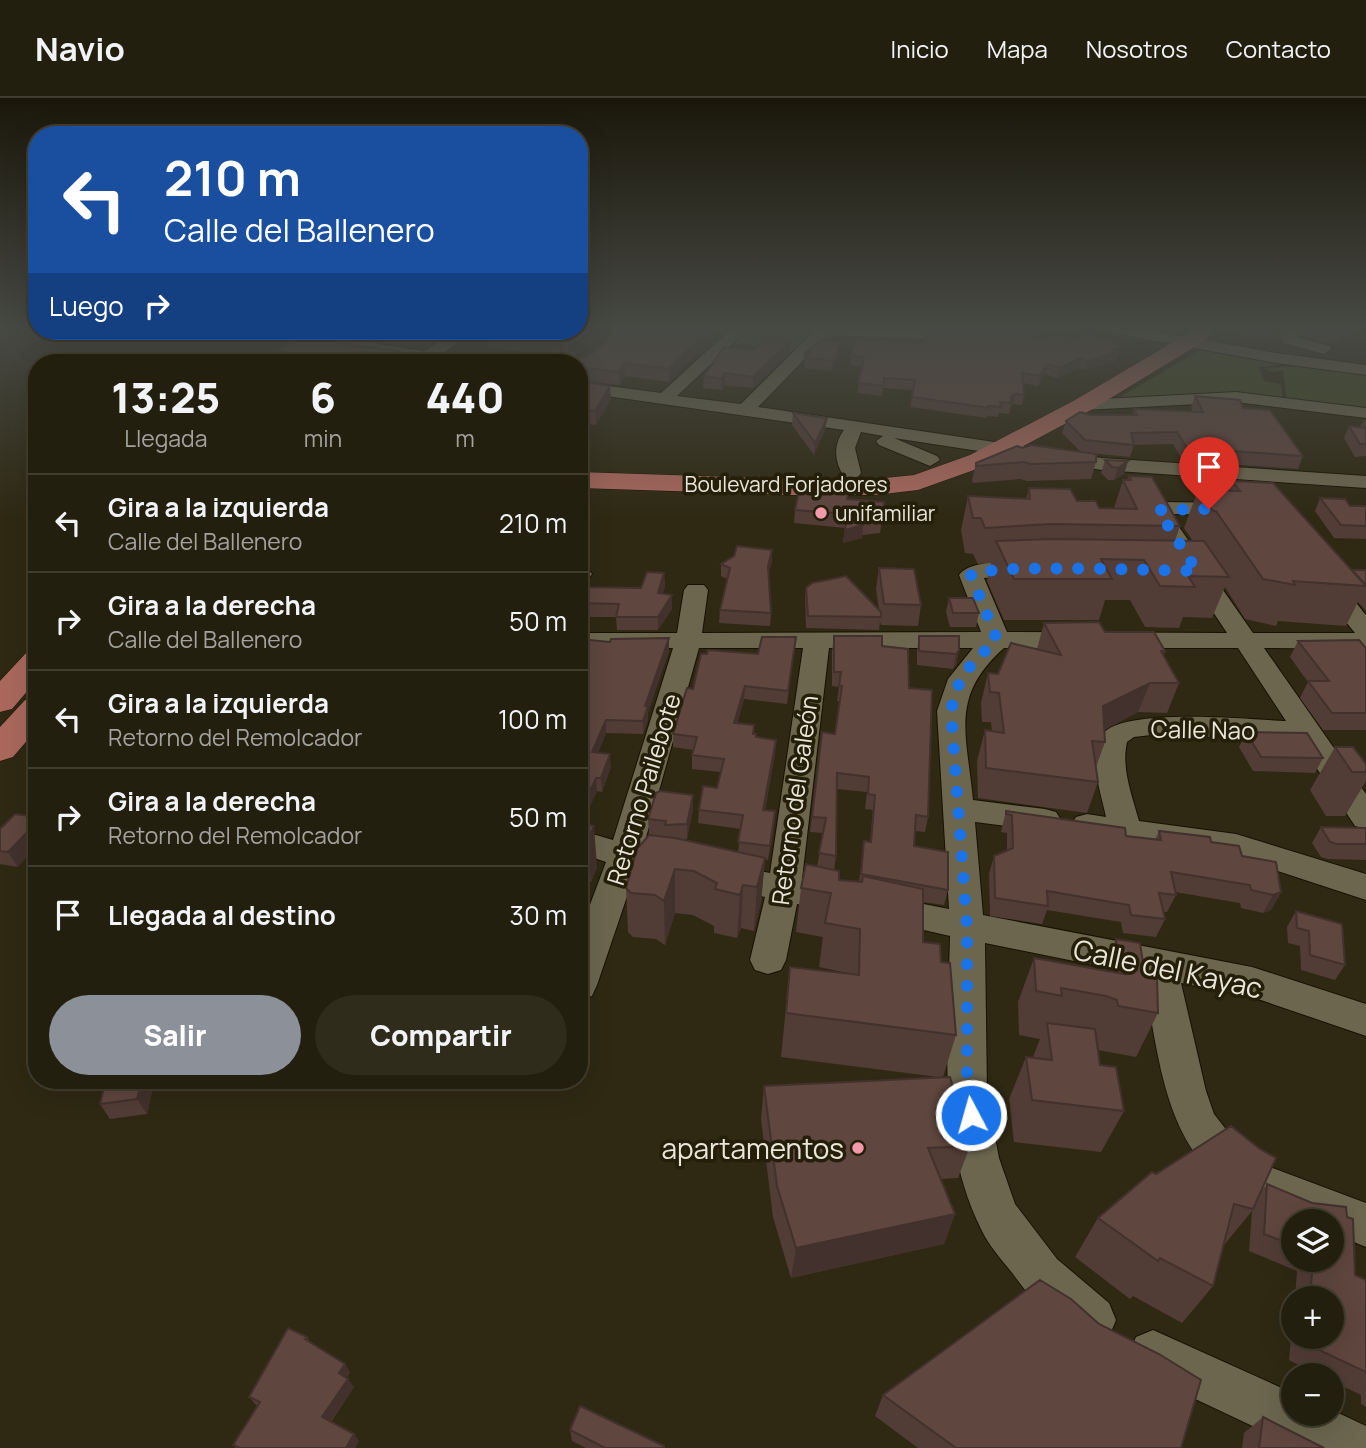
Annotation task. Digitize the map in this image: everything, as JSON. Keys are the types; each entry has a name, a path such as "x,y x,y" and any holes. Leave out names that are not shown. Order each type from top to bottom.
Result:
{"main road":[{"name":"Boulevard Forjadores","path":"588,463 851,473 912,466 972,443 1076,392"},
{"name":"Boulevard Forjadores","path":"588,480 792,488 875,487 918,482 942,475 1001,449 1102,392"},
{"path":"0,702 28,670"},
{"path":"0,749 28,716"}],"street":[{"path":"628,392 750,405 851,428 892,442 930,460"},
{"path":"675,396 679,392"},
{"path":"750,405 763,392"},
{"path":"675,396 851,428 972,443 1102,464 1366,482"},
{"path":"1083,405 1236,397 1366,413"},
{"path":"851,428 844,449 851,473"},
{"path":"1255,509 1158,510 1304,731 1366,818"},
{"path":"1312,566 1366,631"},
{"path":"997,640 971,575 983,570 1055,569"},
{"path":"1171,571 1197,571"},
{"name":"Retorno Pailebote","path":"588,959 624,856 688,641 696,590"},
{"name":"Retorno del Galeón","path":"768,960 784,888 817,639"},
{"path":"997,640 970,663 956,686 951,711 967,928 967,1094 978,1157 998,1217 1041,1275 1101,1328 1201,1378 1356,1448"},
{"path":"588,641 1366,641"},
{"name":"Calle Nao","path":"1125,830 1110,753 1114,737 1127,729 1152,726 1304,731"},
{"path":"959,809 1236,846 1366,887"},
{"name":"Calle del Kayac","path":"588,844 624,856 967,928 1252,982 1366,1020"},
{"path":"1159,964 1186,1091 1197,1124 1217,1151 1256,1182 1366,1225"}],"green space":[{"path":"1128,392 1282,392 1283,401 1197,396 1118,398"},
{"path":"1286,392 1366,392 1366,411 1287,401"}],"building":[{"path":"588,392 606,392 595,411 588,411"},
{"path":"913,392 1024,392 1024,395 1015,394 1011,397 1011,403 1000,402 1001,407 988,406 989,408 912,397"},
{"path":"1195,396 1240,400 1243,408 1270,410 1303,456 1187,448 1177,432 1131,433 1134,445 1085,440 1066,421 1080,412 1091,415 1137,415 1134,409 1203,412"},
{"path":"793,413 827,418 815,443"},
{"path":"1349,426 1366,428 1366,444 1360,444"},
{"path":"1031,445 1096,454 1096,462 1024,462 976,466 976,463 1017,446 1023,448"},
{"path":"1105,460 1128,461 1118,468 1112,467"},
{"path":"1129,476 1152,477 1180,526 1051,524 985,528 981,518 973,518 968,496 1030,499 1029,488 1070,489 1077,501 1096,501 1099,508 1137,509 1123,480 1131,480"},
{"path":"1232,481 1273,483 1366,586 1293,581 1295,585 1263,579 1216,511 1213,511 1198,490 1240,491"},
{"path":"800,487 848,491 847,499 884,502 882,520 864,521 863,525 845,530 847,514 795,510"},
{"path":"1320,498 1345,499 1350,506 1366,506 1366,526 1341,525"},
{"path":"996,541 1204,541 1229,577 1188,576 1195,587 1160,586 1144,560 1101,559 1112,579 1014,579"},
{"path":"737,546 772,550 768,566 771,613 720,610 730,568 721,564 734,556"},
{"path":"879,568 914,569 921,605 884,604"},
{"path":"1352,570 1366,570 1366,585"},
{"path":"647,572 664,573 658,593 672,595 658,617 616,617 619,604 588,603 588,587 641,588"},
{"path":"846,576 881,612 881,617 808,616 806,588 812,583"},
{"path":"949,598 973,598 979,613 953,613"},
{"path":"1099,622 1105,632 1154,632 1179,683 1150,683 1103,706 1105,742 1092,741 1098,782 986,768 985,730 1004,733 999,693 990,692 988,673 998,674 1011,643 1061,655 1044,623"},
{"path":"834,636 882,636 882,646 908,649 909,688 932,690 928,817 916,815 914,846 948,852 948,890 861,874 864,841 871,842 875,795 868,794 869,777 837,773 836,856 819,853 826,818 812,817 822,732 835,734 842,686 839,686 841,672 834,672"},
{"path":"919,636 959,636 959,650 956,654 919,651"},
{"path":"762,637 796,637 788,691 745,686 734,723 754,725 753,734 756,734 756,737 776,740 763,810 775,811 770,846 738,842 743,815 699,810 703,786 717,788 724,759 692,755 697,737 673,734 687,688 693,689 701,654 707,654 708,650 758,654"},
{"path":"669,638 645,706 648,706 643,721 606,720 592,752 610,754 601,778 596,778 589,793 588,640 610,642 611,639"},
{"path":"1359,640 1366,648 1366,713 1332,713 1308,681 1329,681 1298,641"},
{"path":"1246,732 1307,733 1323,758 1261,757"},
{"path":"1335,747 1353,747 1366,764 1366,772 1352,772"},
{"path":"660,791 693,795 687,824 665,825 666,821 648,819 656,793"},
{"path":"1006,811 1125,828 1126,836 1161,840 1159,831 1210,837 1211,842 1239,846 1242,856 1276,862 1281,892 1273,895 1251,890 1250,885 1171,872 1176,895 1159,893 1165,919 1131,915 1129,905 1047,891 1048,906 995,898 994,856 1013,848 1012,815 1006,814"},
{"path":"15,814 28,816 28,831 8,852 0,851 0,829"},
{"path":"588,825 594,826 588,839"},
{"path":"1321,827 1366,828 1366,844 1330,842"},
{"path":"649,835 675,838 765,858 757,887 743,885 740,895 715,889 717,883 694,871 675,869 664,901 655,895 631,893 626,888 637,849"},
{"path":"806,864 839,871 839,880 862,882 863,876 923,889 923,942 940,944 941,962 950,963 956,1035 786,1013 790,967 859,975 860,929 825,923 831,893 801,888"},
{"path":"1296,911 1342,924 1345,965 1310,955 1309,931 1297,928"},
{"path":"1116,939 1140,943 1145,975 1157,978 1158,1013 1118,1006 1117,1000 1106,996 1061,988 1062,996 1036,991 1034,958 1124,974 1119,969"},
{"path":"1047,1023 1095,1029 1100,1065 1116,1067 1124,1111 1032,1100 1026,1057 1052,1060"},
{"path":"950,1077 970,1146 928,1148 955,1214 796,1248 777,1186 764,1086"},
{"path":"104,1089 140,1089 137,1099 100,1104"},
{"path":"1231,1126 1276,1158 1253,1209 1234,1204 1213,1286 1160,1258 1158,1261 1098,1218 1152,1172 1156,1174"},
{"path":"1267,1184 1312,1203 1346,1207 1347,1217 1353,1219 1355,1275 1366,1280 1366,1372 1317,1349 1344,1349 1344,1286 1311,1286 1312,1272 1344,1272 1344,1209 1281,1209 1281,1240 1264,1234"},
{"path":"1040,1280 1071,1299 1099,1324 1159,1354 1201,1380 1181,1448 956,1448 883,1395"},
{"path":"288,1328 307,1337 305,1339 345,1364 339,1373 348,1379 322,1417 354,1434 346,1448 240,1448 233,1445 260,1402 249,1397"},
{"path":"580,1406 664,1448 605,1448 570,1430"},
{"path":"1263,1417 1324,1448 1259,1448"}],"place":[{"name":"unifamiliar","path":"821,513"},
{"name":"apartamentos","path":"858,1148"}],"route":[{"path":"971,1115 967,1094 967,928 951,711 956,686 970,663 997,640 971,581 971,575 983,570 1197,571 1158,510 1209,509"}]}
